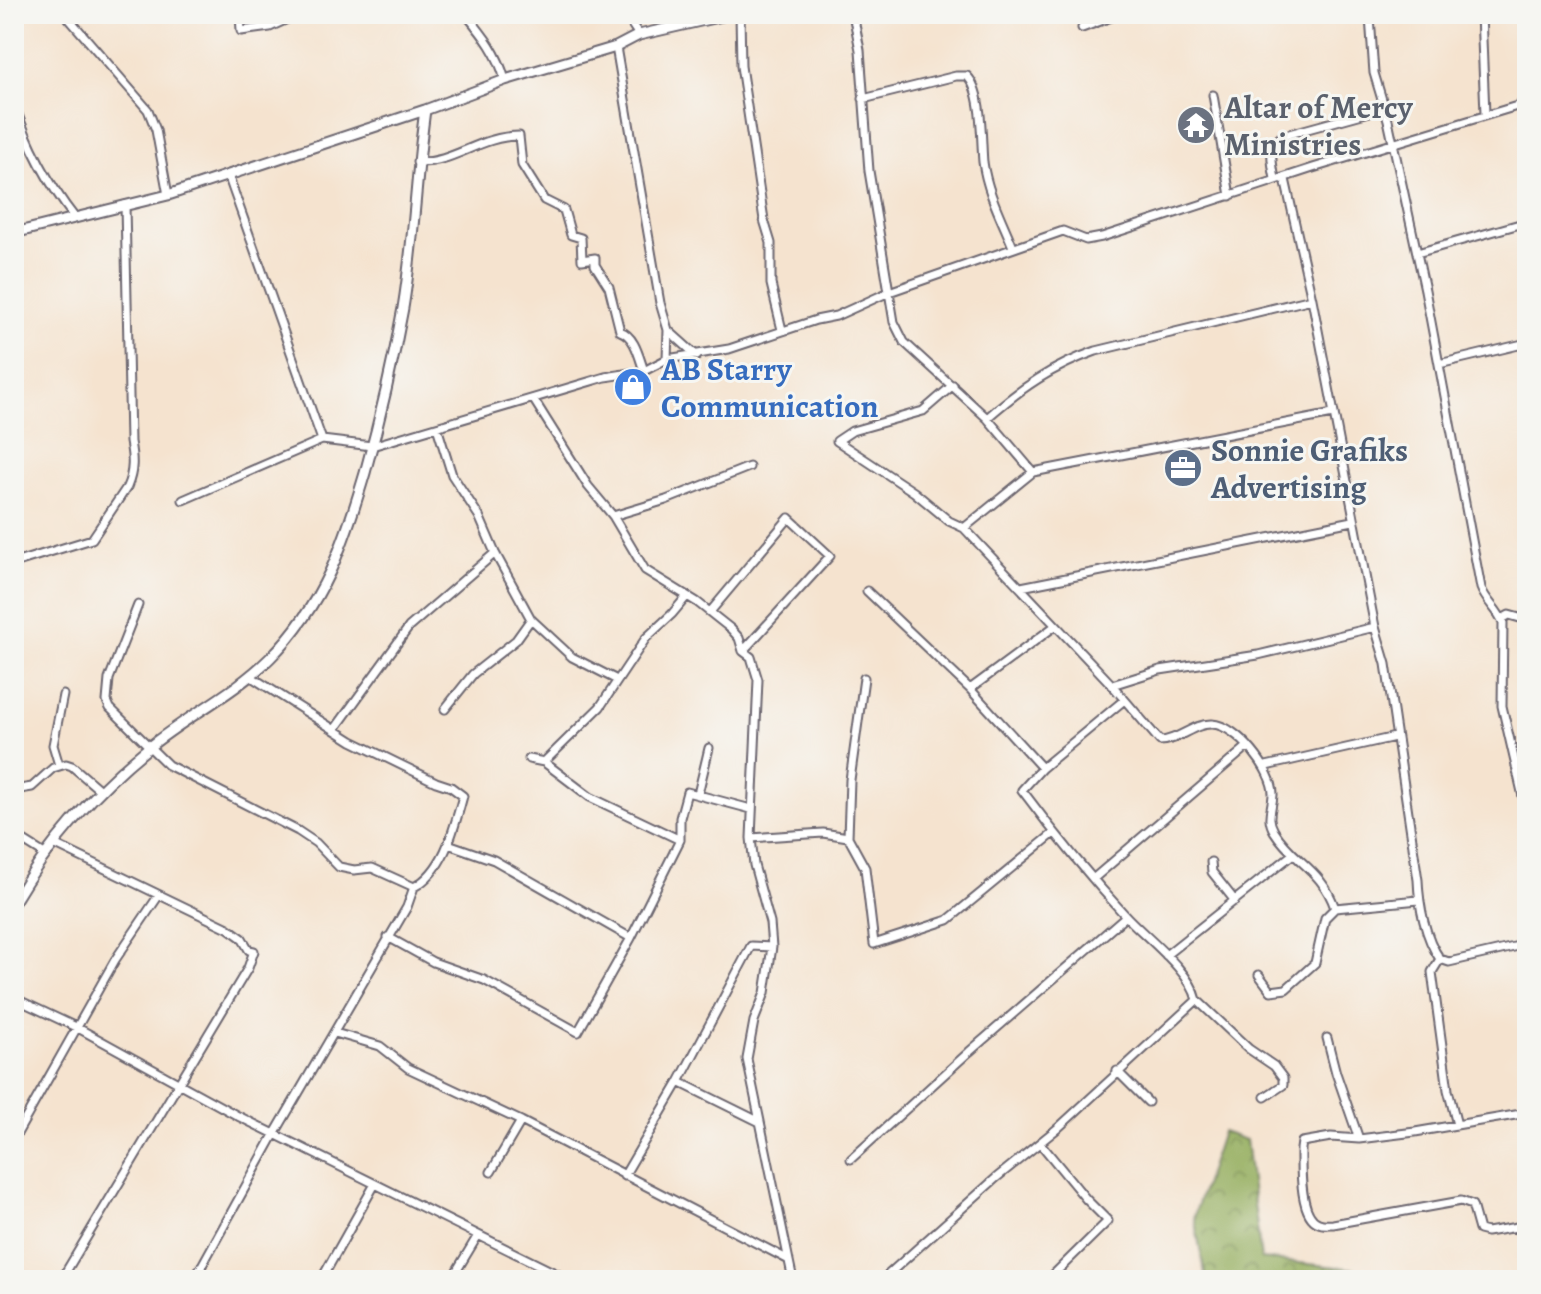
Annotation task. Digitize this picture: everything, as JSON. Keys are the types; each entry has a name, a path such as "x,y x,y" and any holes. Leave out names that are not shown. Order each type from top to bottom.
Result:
{"street":[{"path":"65,14 148,110 156,130 168,195"},
{"path":"240,14 241,31 270,27 298,14"},
{"path":"466,14 491,44 505,80"},
{"path":"625,14 639,35"},
{"path":"14,233 168,195 425,110 505,80 616,47 639,35 731,14"},
{"path":"740,14 741,66 764,220 771,243 771,284 782,330"},
{"path":"853,14 860,50 869,171 894,322 904,342 987,418 1033,472"},
{"path":"1082,28 1119,14"},
{"path":"1310,14 1370,17 1481,14 1485,114"},
{"path":"1370,17 1374,73 1417,253 1481,588 1489,605 1502,619 1502,706 1522,766 1527,814"},
{"path":"616,47 660,303 668,330 667,359"},
{"path":"863,99 956,76 967,76 972,80 986,175 1013,247"},
{"path":"1213,95 1230,196"},
{"path":"14,103 44,175 75,218"},
{"path":"183,500 322,440 372,446 605,377 644,371 667,359 729,349 782,330 836,316 889,292 1063,231 1090,240 1275,179 1285,179 1527,103"},
{"path":"1275,179 1272,151 1274,143 1282,136 1384,108"},
{"path":"14,902 54,844 101,791 148,748 250,676 311,610 339,555 372,446 403,307 425,110"},
{"path":"417,162 440,161 473,145 500,137 519,136 522,165 542,198 564,210 571,235 581,238 582,260 595,258 595,265 609,287 620,331 630,338 644,371"},
{"path":"228,175 322,440"},
{"path":"1285,179 1312,299 1375,627 1386,664 1419,900 1431,944 1440,959 1455,962 1527,944"},
{"path":"14,563 92,539 131,477 125,205"},
{"path":"1417,253 1527,222"},
{"path":"987,418 1020,390 1065,362 1096,351 1312,299"},
{"path":"668,330 697,356"},
{"path":"1439,364 1527,343"},
{"path":"953,385 923,411 852,431 837,441 922,498 949,521 964,528 1112,685 1160,741 1212,724 1219,724 1236,734 1266,766 1273,796 1268,815 1270,824 1293,854 1320,877 1335,908"},
{"path":"534,400 588,486 613,516 645,570 710,612 739,638 743,651 751,657 758,680 751,838 754,865 770,923 772,947 765,993 754,1021 747,1059 793,1280"},
{"path":"964,528 1033,472 1333,414"},
{"path":"437,427 452,475 479,516 531,619 572,657 617,680"},
{"path":"613,516 666,500 749,467"},
{"path":"710,612 789,518 830,556 743,651"},
{"path":"1021,587 1353,521"},
{"path":"335,729 409,627 495,553"},
{"path":"867,591 970,689 1042,768"},
{"path":"544,762 600,707 646,638 687,596"},
{"path":"138,605 112,666 107,701 110,708 141,736 148,748 168,765 307,837 339,867 354,870 372,868 414,887"},
{"path":"1502,619 1509,615 1527,620"},
{"path":"445,709 473,674 516,640 531,619"},
{"path":"970,689 1055,626"},
{"path":"1112,685 1160,670 1258,655 1375,627"},
{"path":"194,1280 274,1135 407,907 414,887 432,874 448,844 463,796 451,787 377,754 250,676"},
{"path":"864,678 850,780 848,837 865,868 874,944 948,920 1054,833"},
{"path":"59,765 53,745 63,695"},
{"path":"1123,701 1042,768 1022,790 1093,879 1166,955 1191,986 1197,1000 1249,1049 1278,1070 1283,1085 1265,1097"},
{"path":"1266,766 1395,737"},
{"path":"1093,879 1247,747"},
{"path":"698,794 709,748"},
{"path":"529,759 544,762 590,797 680,840"},
{"path":"14,790 32,787 59,765 72,766 101,791"},
{"path":"388,937 433,962 484,980 578,1032 631,938 680,840 680,818 687,792 751,809"},
{"path":"751,838 823,833 848,837"},
{"path":"14,835 46,855"},
{"path":"54,844 228,928 242,938 249,950 254,951 248,968 61,1280"},
{"path":"448,844 494,860 631,938"},
{"path":"1166,955 1293,854"},
{"path":"1211,862 1212,872 1235,901"},
{"path":"14,1139 115,960 159,895"},
{"path":"1259,975 1271,991 1282,991 1299,979 1318,959 1325,918 1335,908 1419,900"},
{"path":"851,1159 1126,916"},
{"path":"624,1176 679,1082 751,946 772,947"},
{"path":"1440,959 1432,972 1448,1090 1457,1125"},
{"path":"14,998 78,1028 274,1135 569,1280"},
{"path":"882,1280 1005,1170 1040,1143 1197,1000"},
{"path":"335,1033 380,1046 408,1068 521,1121 787,1259"},
{"path":"1327,1038 1359,1139"},
{"path":"1117,1071 1148,1102"},
{"path":"679,1082 758,1121"},
{"path":"1527,1113 1359,1139 1331,1137 1302,1142 1301,1172 1305,1208 1311,1219 1319,1223 1333,1224 1461,1201 1472,1205 1479,1230 1487,1232 1517,1227 1527,1245"},
{"path":"491,1172 521,1121"},
{"path":"1040,1143 1108,1221 1048,1280"},
{"path":"321,1280 375,1184"},
{"path":"451,1280 477,1237"}],"green space":[{"path":"1222,1132 1246,1140 1261,1259 1355,1269 1353,1280 1206,1280 1194,1216"}],"place":[{"name":"Altar of Mercy Ministries","path":"1196,125"},
{"name":"AB Starry Communication","path":"633,387"},
{"name":"Sonnie Grafiks Advertising","path":"1183,468"}]}
